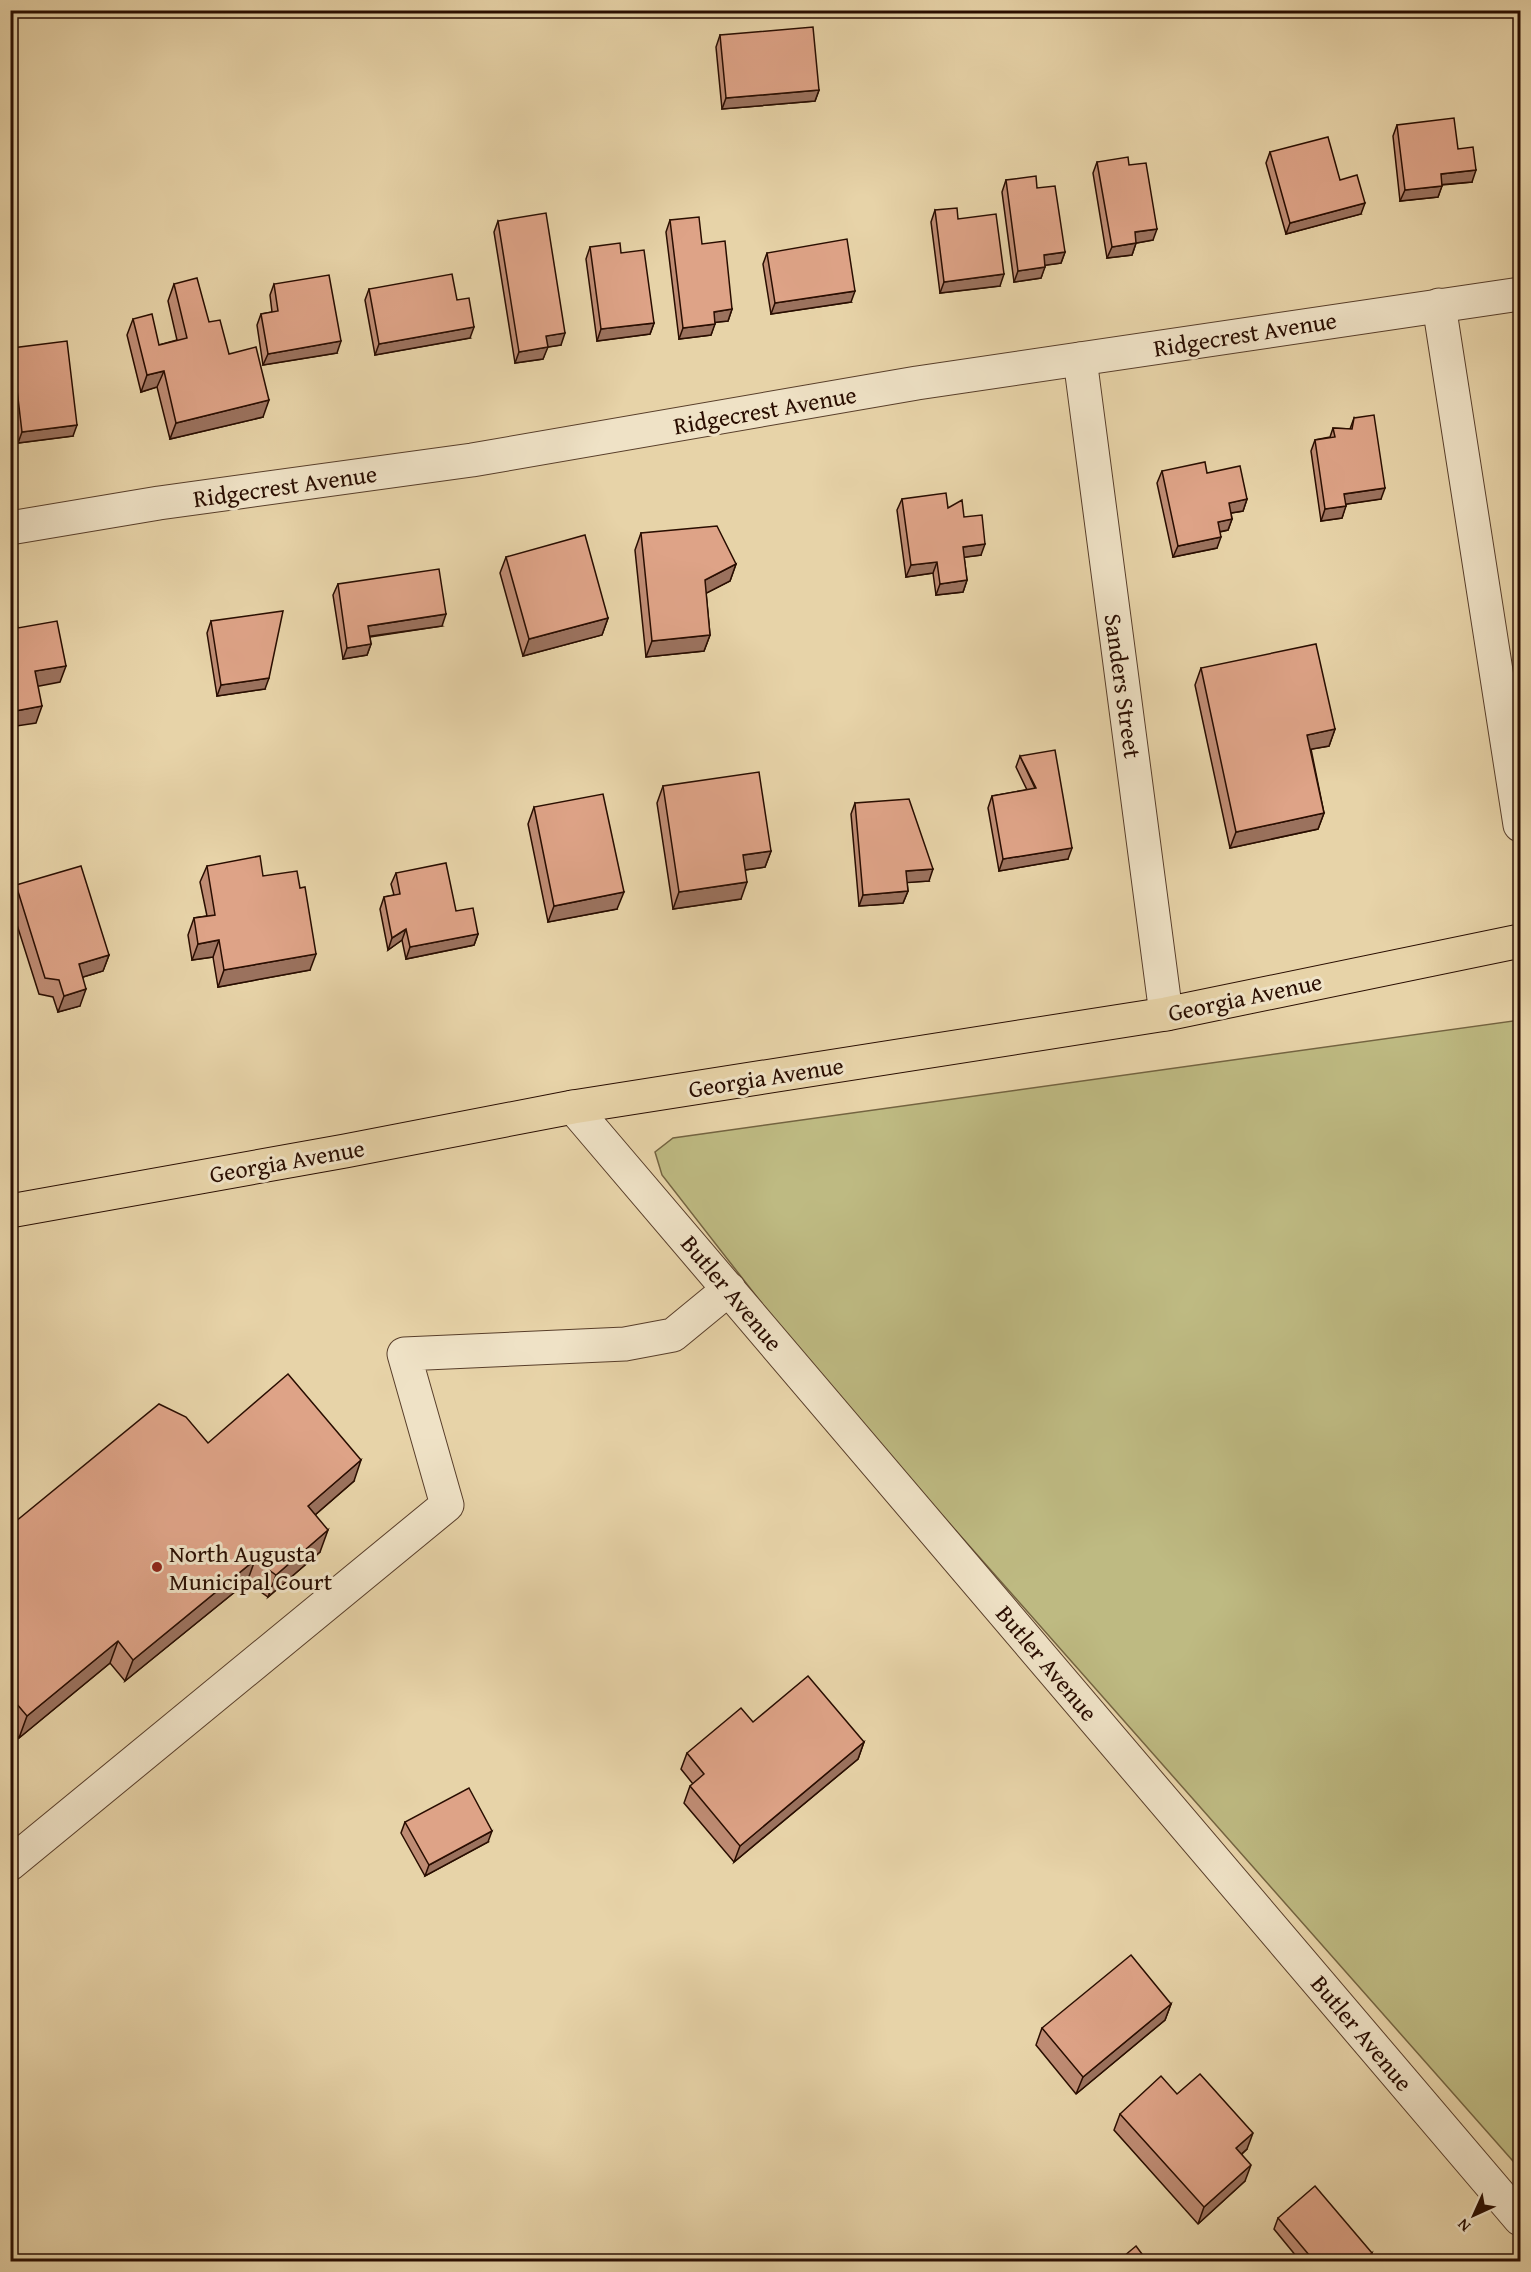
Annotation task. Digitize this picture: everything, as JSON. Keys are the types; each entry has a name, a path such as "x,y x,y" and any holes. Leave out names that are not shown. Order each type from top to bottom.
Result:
{"main road":[{"name":"Georgia Avenue","path":"10,1211 345,1151 573,1107 1166,1014 1521,941"}],"street":[{"name":"Ridgecrest Avenue","path":"10,528 159,503 472,460 917,383 1521,294"},
{"path":"1439,305 1521,825"},
{"name":"Sanders Street","path":"1080,359 1166,1014"},
{"name":"Butler Avenue","path":"573,1107 1521,2219"},
{"path":"10,1864 447,1505 404,1354 625,1344 673,1335 729,1289"}],"shaded area":[{"path":"1520,1020 1520,2169 813,1369 662,1175 655,1152 673,1138"}],"building":[{"path":"813,27 819,90 726,98 720,35"},
{"path":"1454,118 1458,149 1473,147 1476,170 1441,174 1442,186 1405,190 1397,125"},
{"path":"1328,137 1340,180 1357,175 1365,203 1290,223 1270,152"},
{"path":"1128,157 1129,165 1146,163 1157,229 1135,232 1136,243 1112,247 1097,162"},
{"path":"1036,176 1037,188 1055,186 1065,252 1044,255 1045,267 1018,271 1006,180"},
{"path":"957,208 958,219 996,214 1004,274 944,282 935,210"},
{"path":"546,213 565,333 546,336 548,347 519,352 498,221"},
{"path":"699,217 702,244 725,241 732,309 714,312 715,324 683,328 670,220"},
{"path":"847,239 855,291 775,303 767,253"},
{"path":"620,243 621,253 644,250 654,323 601,329 590,247"},
{"path":"452,274 457,300 469,298 474,327 379,344 369,289"},
{"path":"329,275 341,341 268,354 261,314 278,311 274,284"},
{"path":"197,278 209,322 220,320 229,354 256,347 269,400 176,423 164,371 147,375 133,319 152,314 159,345 187,338 174,284"},
{"path":"67,341 77,425 22,432 12,348"},
{"path":"1374,415 1385,488 1344,494 1346,506 1325,509 1315,440 1335,437 1333,428 1352,429 1354,418"},
{"path":"1205,462 1207,473 1240,466 1247,499 1229,503 1232,519 1218,522 1221,537 1178,546 1162,471"},
{"path":"946,493 948,508 962,500 964,517 982,515 985,544 963,547 967,580 940,584 937,562 911,565 902,499"},
{"path":"717,526 736,564 705,580 710,635 652,641 641,533"},
{"path":"585,535 608,618 529,639 506,557"},
{"path":"439,569 446,614 368,626 371,644 347,648 338,584"},
{"path":"14,611 18,628 57,621 66,666 35,671 42,706 10,712 10,612"},
{"path":"283,611 269,678 221,685 211,621"},
{"path":"1316,644 1335,729 1307,735 1324,813 1236,832 1201,668"},
{"path":"1055,750 1072,848 1003,859 992,796 1036,788 1020,756"},
{"path":"759,772 771,851 743,855 747,882 679,892 663,786"},
{"path":"603,794 624,892 554,906 534,807"},
{"path":"909,799 933,869 906,871 908,891 863,895 855,803"},
{"path":"260,856 263,876 297,871 300,888 305,887 316,954 224,970 219,940 198,944 194,918 215,915 207,866"},
{"path":"446,863 456,911 473,908 478,934 410,947 406,929 392,938 384,897 400,894 396,873"},
{"path":"81,866 109,955 79,964 86,989 64,996 59,980 45,978 16,885"},
{"name":"North Augusta Municipal Court","path":"288,1374 361,1460 308,1506 328,1530 276,1575 255,1560 133,1660 118,1641 27,1716 10,1696 10,1526 159,1404 186,1417 208,1443"},
{"path":"808,1676 864,1742 740,1846 690,1786 704,1774 687,1753 741,1708 753,1722"},
{"path":"469,1788 492,1831 429,1865 405,1822"},
{"path":"1131,1955 1171,2004 1083,2077 1042,2028"},
{"path":"1200,2074 1253,2133 1236,2148 1251,2165 1204,2207 1120,2114 1161,2076 1177,2094"},
{"path":"1315,2186 1372,2253 1362,2262 1315,2262 1278,2218"},
{"path":"1136,2246 1148,2262 1117,2262"},
{"path":"156,2258 155,2262 143,2262"}],"place":[{"name":"North Augusta Municipal Court","path":"157,1567"}]}
